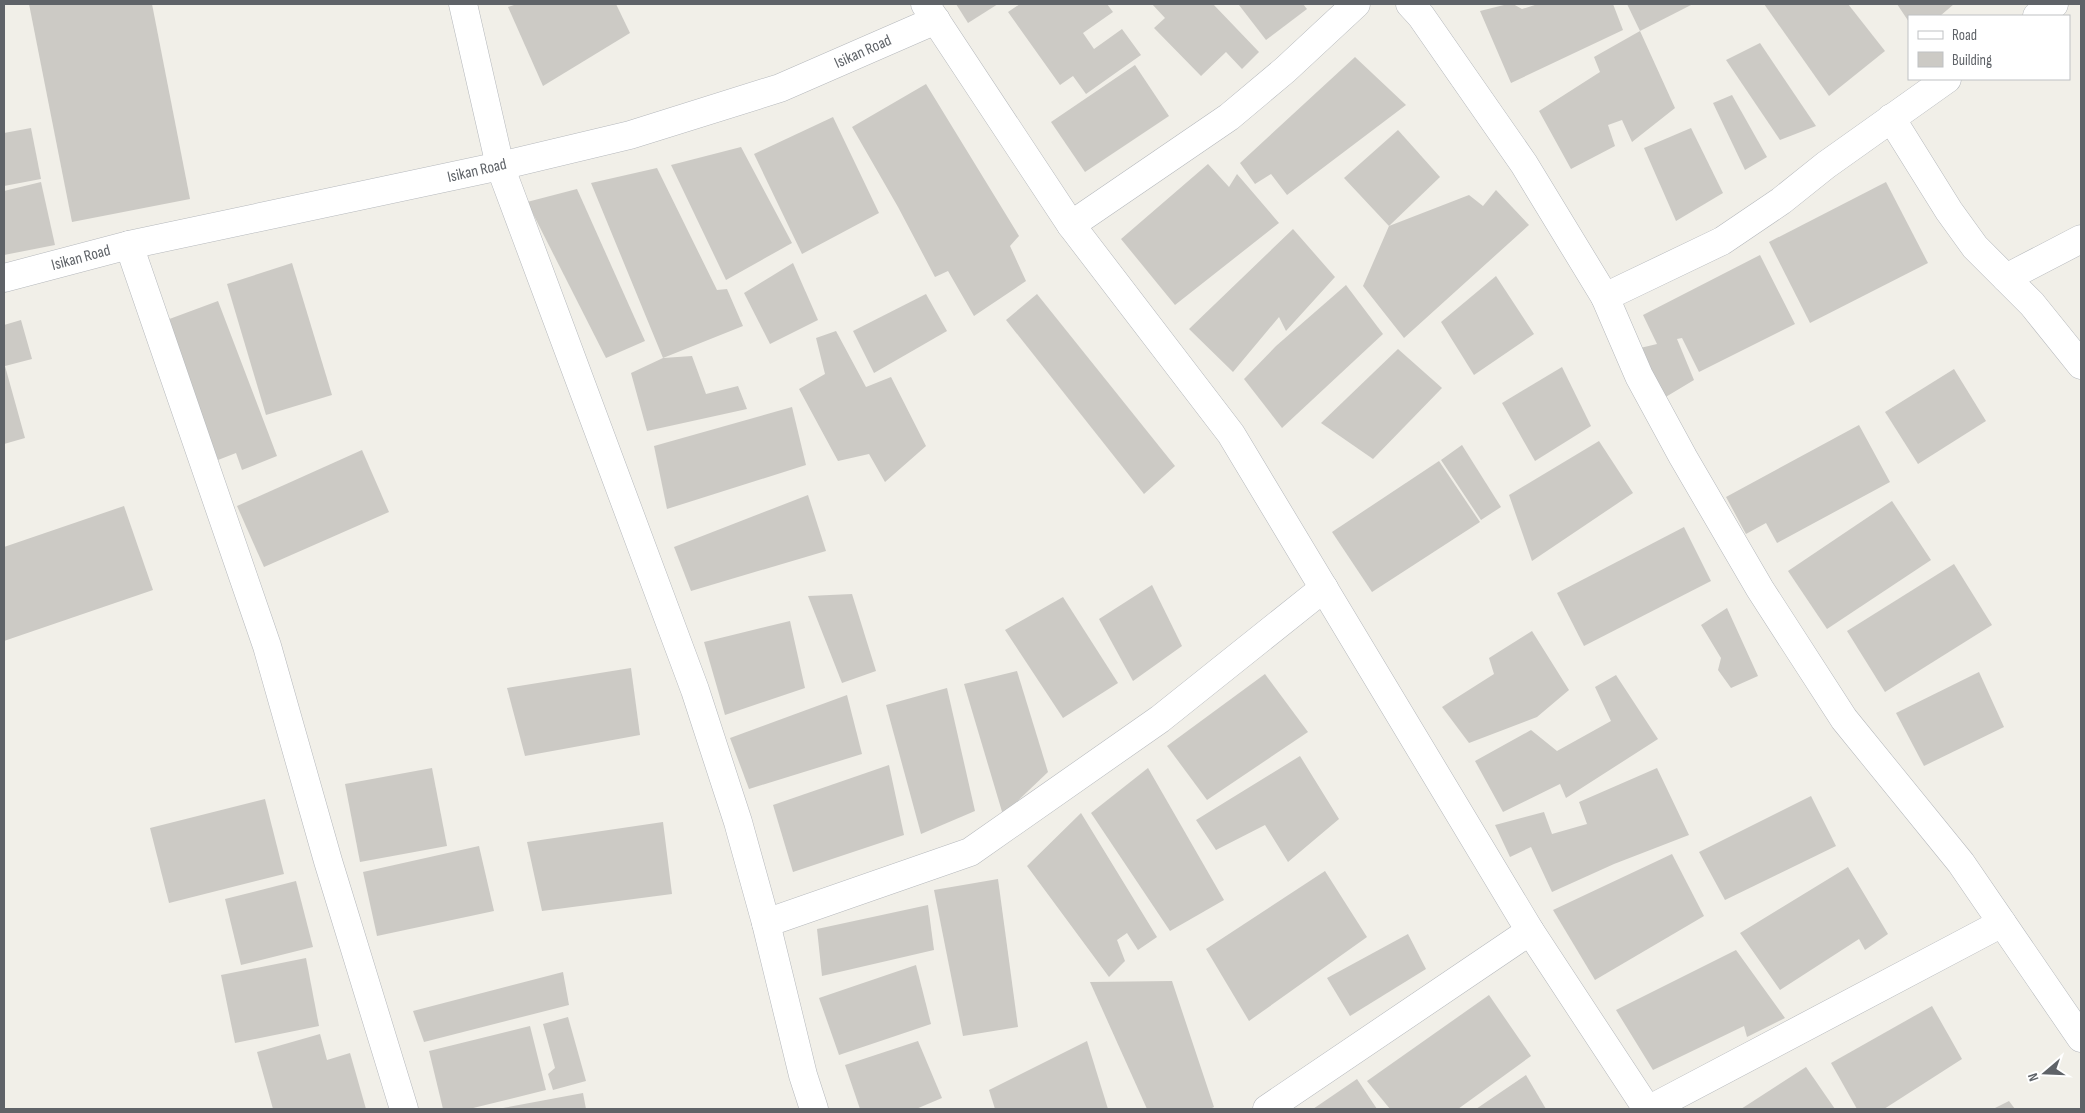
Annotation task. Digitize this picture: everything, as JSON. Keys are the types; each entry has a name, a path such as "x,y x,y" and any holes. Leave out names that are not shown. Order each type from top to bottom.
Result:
{"street":[{"path":"463,4 500,166 695,690 738,822 766,923 803,1075 814,1109"},
{"path":"1071,225 1229,117 1285,70 1356,4"},
{"path":"1410,4 1422,16 1524,164 1605,297 1639,376 1683,458 1760,589 1844,719 1961,863 2081,1038"},
{"path":"2038,15 2054,4"},
{"path":"930,12 1071,225 1231,434 1530,930 1649,1109 2002,923"},
{"name":"Isikan Road","path":"4,278 129,245 500,166 630,135 780,88 930,12"},
{"path":"1605,297 1722,241 1781,201 1826,165 1946,80"},
{"path":"1891,118 1949,210 1975,247 2032,304 2081,365"},
{"path":"2006,278 2081,239"},
{"path":"129,245 267,646 331,870 404,1109"},
{"path":"766,923 970,852 1160,719 1324,588"},
{"path":"1268,1109 1530,930"}],"building":[{"path":"29,4 152,4 190,199 72,222"},
{"path":"517,4 616,4 630,33 543,86 508,7"},
{"path":"956,4 998,4 968,23"},
{"path":"1020,4 1107,4 1113,12 1083,33 1094,49 1122,29 1141,55 1086,94 1073,76 1060,85 1008,12"},
{"path":"1152,4 1213,4 1259,52 1242,69 1226,52 1201,76 1154,28 1165,18"},
{"path":"1303,4 1307,9 1266,40 1239,5"},
{"path":"1513,4 1522,9 1538,4 1613,4 1623,30 1511,83 1480,11"},
{"path":"1627,4 1693,4 1640,31"},
{"path":"1764,4 1848,4 1885,51 1829,96"},
{"path":"1897,4 1954,4 1941,15 1908,15 1908,20"},
{"path":"1640,31 1675,108 1632,142 1622,120 1608,125 1615,146 1571,169 1539,111 1600,72 1594,57"},
{"path":"1760,43 1816,126 1780,140 1726,60"},
{"path":"1355,57 1406,105 1287,195 1271,174 1255,184 1240,163"},
{"path":"1135,65 1169,116 1085,172 1051,122"},
{"path":"926,84 1019,236 1010,246 1026,281 974,316 948,271 935,277 898,207 852,127"},
{"path":"1732,95 1767,157 1745,170 1713,103"},
{"path":"833,117 879,213 802,254 754,154"},
{"path":"31,128 41,179 4,186 4,133"},
{"path":"1691,128 1723,193 1676,221 1644,148"},
{"path":"1398,130 1440,177 1389,226 1344,178"},
{"path":"741,147 792,243 726,280 671,165"},
{"path":"1208,164 1229,187 1237,174 1279,223 1175,305 1121,239"},
{"path":"657,168 717,290 727,289 743,326 663,358 591,183"},
{"path":"41,182 55,245 4,255 4,191"},
{"path":"1886,182 1928,263 1810,323 1769,242"},
{"path":"577,189 645,341 606,358 527,202"},
{"path":"1496,190 1529,225 1404,338 1363,286 1389,226 1469,195 1483,206"},
{"path":"1293,229 1335,277 1286,331 1279,317 1233,372 1189,329"},
{"path":"1760,255 1795,324 1699,372 1682,338 1677,339 1694,380 1664,398 1636,349 1657,344 1643,315"},
{"path":"292,263 332,395 266,415 227,284"},
{"path":"793,263 818,320 770,344 744,293"},
{"path":"1496,276 1534,334 1474,375 1441,322"},
{"path":"1346,285 1383,334 1282,428 1244,379 1276,346"},
{"path":"926,294 947,331 874,373 853,331"},
{"path":"1037,294 1175,466 1144,494 1006,320"},
{"path":"218,301 277,456 242,470 236,453 218,460 164,321"},
{"path":"21,320 32,359 5,366 25,438 4,444 4,325"},
{"path":"836,331 866,387 891,377 926,446 885,482 869,454 838,461 799,389 825,374 816,338"},
{"path":"1398,349 1442,388 1373,459 1321,423"},
{"path":"692,356 706,394 738,386 747,409 647,431 631,373 663,358"},
{"path":"1562,367 1591,426 1535,461 1502,403"},
{"path":"1954,369 1986,421 1918,464 1885,412"},
{"path":"792,407 806,465 667,509 654,446"},
{"path":"1859,425 1890,482 1777,543 1766,523 1746,534 1726,497"},
{"path":"1599,441 1633,493 1532,561 1509,495"},
{"path":"1462,445 1501,507 1481,520 1441,460"},
{"path":"362,450 389,512 264,567 237,506"},
{"path":"1439,461 1480,522 1372,592 1332,532"},
{"path":"808,495 826,551 691,591 674,547"},
{"path":"1892,501 1931,560 1827,629 1788,571"},
{"path":"124,506 153,590 4,641 4,547"},
{"path":"1684,527 1711,581 1584,646 1557,593"},
{"path":"1954,564 1992,625 1885,692 1847,631"},
{"path":"1152,585 1182,646 1133,681 1099,619"},
{"path":"852,594 876,671 842,683 808,596"},
{"path":"1063,597 1118,683 1063,718 1005,630"},
{"path":"1727,608 1758,676 1731,688 1718,670 1721,658 1701,625"},
{"path":"790,621 805,688 725,715 704,642"},
{"path":"1532,631 1569,690 1537,717 1469,743 1442,707 1494,674 1489,658"},
{"path":"631,668 640,735 525,756 507,688"},
{"path":"1017,671 1048,772 1003,815 964,684"},
{"path":"1979,672 2004,727 1924,766 1896,713"},
{"path":"1265,674 1308,732 1207,800 1167,746"},
{"path":"1616,675 1658,739 1566,798 1560,784 1503,812 1475,761 1531,730 1557,751 1611,721 1595,687"},
{"path":"947,688 975,811 921,834 886,705"},
{"path":"847,695 862,754 749,789 730,738"},
{"path":"1300,756 1339,819 1288,862 1265,825 1216,850 1196,820"},
{"path":"889,765 904,835 793,872 773,805"},
{"path":"432,768 447,846 360,862 345,784"},
{"path":"1148,768 1224,900 1170,931 1091,813"},
{"path":"1657,768 1689,835 1614,864 1552,892 1531,847 1510,857 1495,825 1544,812 1552,834 1587,824 1579,802"},
{"path":"1811,796 1836,846 1725,900 1699,852"},
{"path":"265,799 284,874 169,903 150,828"},
{"path":"1081,813 1157,937 1138,950 1127,933 1117,940 1125,961 1109,977 1027,866"},
{"path":"663,822 672,894 542,911 527,842"},
{"path":"479,846 494,911 377,936 363,872"},
{"path":"1672,854 1704,916 1595,980 1553,910"},
{"path":"1848,867 1888,934 1865,950 1859,939 1780,990 1740,933"},
{"path":"1325,871 1367,937 1249,1021 1206,949"},
{"path":"998,879 1018,1027 963,1036 934,890"},
{"path":"296,881 313,947 241,965 225,899"},
{"path":"928,905 934,950 822,976 817,929"},
{"path":"1408,934 1426,969 1350,1016 1327,978"},
{"path":"1736,950 1785,1018 1747,1037 1744,1026 1653,1070 1616,1010"},
{"path":"306,958 319,1026 235,1043 221,975"},
{"path":"916,965 931,1024 839,1055 819,998"},
{"path":"563,972 569,1005 424,1042 413,1011"},
{"path":"1172,981 1214,1107 1210,1109 1147,1109 1090,982"},
{"path":"1489,995 1531,1056 1458,1109 1390,1109 1367,1081"},
{"path":"1932,1006 1962,1059 1884,1109 1857,1109 1831,1063"},
{"path":"568,1017 586,1081 553,1090 548,1074 555,1068 543,1024"},
{"path":"530,1026 546,1090 469,1109 443,1109 429,1051"},
{"path":"320,1034 327,1060 350,1053 366,1109 273,1109 257,1052"},
{"path":"918,1041 942,1098 916,1109 860,1109 845,1065"},
{"path":"1087,1041 1108,1109 995,1109 989,1090"},
{"path":"1806,1067 1835,1109 1741,1109"},
{"path":"1526,1075 1546,1109 1476,1109"},
{"path":"1357,1079 1377,1109 1313,1109"},
{"path":"583,1093 586,1109 503,1108"},
{"path":"2009,1101 2015,1109 1993,1109"}]}
